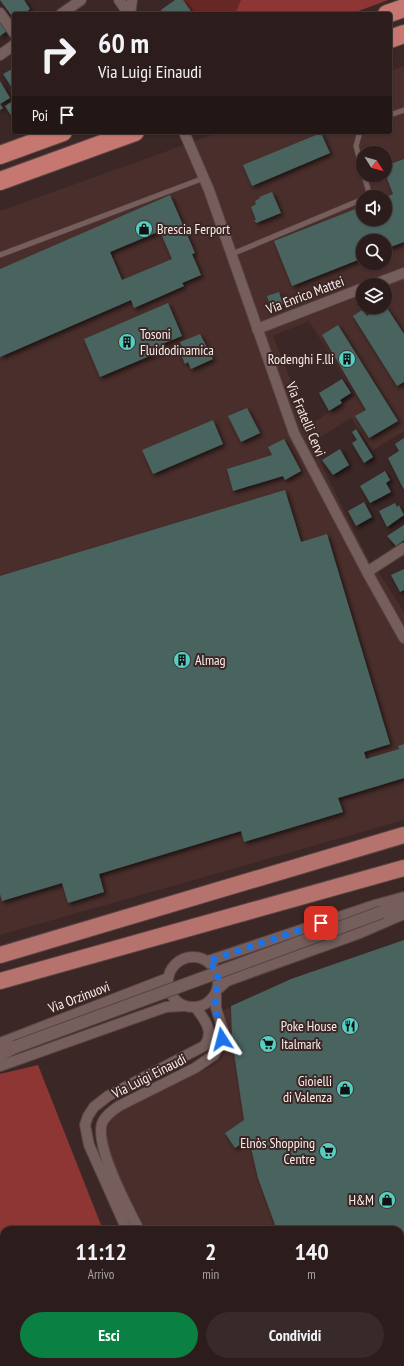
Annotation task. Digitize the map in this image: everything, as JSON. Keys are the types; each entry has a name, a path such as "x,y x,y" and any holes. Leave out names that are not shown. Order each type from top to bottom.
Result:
{"highway":[{"path":"392,12 404,8"},
{"path":"392,38 404,34"},
{"path":"0,155 58,134"},
{"path":"0,181 129,134"},
{"path":"0,955 404,835"},
{"path":"0,981 404,868"}],"street":[{"path":"63,12 81,0"},
{"path":"119,0 128,12"},
{"path":"130,12 132,0"},
{"path":"0,13 12,29"},
{"path":"0,55 12,46"},
{"name":"Via Fratelli Cervi","path":"185,134 204,178 232,254 278,391 300,447 404,638"},
{"path":"389,278 404,272"},
{"name":"Via Enrico Mattei","path":"257,328 356,291"},
{"path":"367,572 404,548"},
{"path":"184,1006 176,1001 171,994 168,986 168,978 176,963 184,958 192,956 208,961 375,905 404,897"},
{"path":"0,1055 15,1047 404,905"},
{"path":"0,1066 166,1007 184,1006 196,1008 207,1004 227,981 360,933 404,914"},
{"name":"Via Luigi Einaudi","path":"137,1226 107,1162 101,1139 103,1121 110,1112 119,1106 195,1068 214,1055 222,1039 222,1030 216,1008 217,973 208,961"},
{"name":"Via Orzinuovi","path":"0,1043 168,978"},
{"name":"Via Luigi Einaudi","path":"125,1226 89,1145 85,1125 88,1116 94,1107 108,1096 204,1046 210,1036 209,1028 196,1008"}],"lane":[{"path":"392,114 404,110"},
{"path":"356,146 359,134"},
{"path":"0,255 204,178"},
{"path":"232,254 356,202"}],"shaded area":[{"path":"175,0 388,0 355,12 158,12"},
{"path":"241,0 388,0 355,12 236,12"},
{"path":"404,66 404,431 372,451 351,418 311,443 370,563 404,540 404,555 378,571 404,612 404,820 0,935 0,211 214,134 392,134 392,70","holes":["309,321 355,396 309,425 273,336"]},
{"name":"Elnòs Shopping Centre","path":"404,940 404,1226 141,1226 110,1158 106,1135 107,1127 111,1119 125,1108 212,1066 221,1059 229,1043 228,1030 222,1011 291,979"},
{"path":"38,1065 101,1226 0,1226 0,1074"}],"building":[{"path":"0,0 24,0 30,9 26,12 12,12 12,16"},
{"path":"175,0 183,0 192,12 162,12 161,10"},
{"path":"0,21 7,31 0,36"},
{"path":"12,69 12,88 3,74"},
{"path":"0,81 10,98 0,104"},
{"path":"12,102 12,117 5,106"},
{"path":"319,134 321,134 330,153 252,186 243,165"},
{"path":"404,159 404,242 392,246 392,234 356,234 356,261 292,286 274,241 356,209 356,226 392,226 393,194 388,182 392,182 392,163"},
{"path":"272,192 281,213 256,223 251,207 256,204 255,201 260,198 259,197"},
{"path":"170,195 195,253 192,254 201,275 182,283 184,286 134,308 131,300 0,357 0,269","holes":["160,231 172,259 122,280 110,252"]},
{"path":"279,292 283,304 271,308 267,296"},
{"name":"Tosoni Fluidodinamica","path":"168,303 182,336 162,344 164,350 100,377 84,339"},
{"path":"356,314 365,314 367,316 370,314 391,314 404,334 404,382 397,386 353,316"},
{"name":"Rodenghi F.lli","path":"338,325 398,421 369,438 355,416 366,410 322,335"},
{"path":"200,334 213,359 191,369 188,362 185,364 179,350 182,346 180,342"},
{"path":"342,379 351,393 340,400 342,403 329,411 319,393"},
{"path":"247,408 260,433 241,442 228,416"},
{"path":"213,420 223,444 153,474 142,450"},
{"path":"356,429 373,457 364,463 352,443 357,440 352,432"},
{"path":"404,438 404,490 388,458 399,451 395,444"},
{"path":"284,439 301,471 285,480 283,476 233,491 227,469 272,455 268,447"},
{"path":"340,449 349,465 333,475 322,460"},
{"path":"385,471 390,480 386,483 391,492 370,503 360,486"},
{"name":"Almag","path":"285,490 301,542 327,534 390,744 364,752 366,759 399,749 398,746 404,744 404,778 338,798 343,812 244,842 241,831 99,874 104,892 68,903 62,883 2,901 0,894 0,576"},
{"path":"364,502 372,517 356,526 348,511"},
{"path":"395,503 397,507 399,505 404,515 387,527 379,511"},
{"path":"404,525 404,540 396,546 387,536"},
{"path":"404,569 404,590 400,592 391,575"},
{"name":"Elnòs Shopping Centre","path":"404,940 404,1226 276,1226 258,1178 249,1139 235,1148 225,1133 244,1120 232,1039 231,1006 291,979"}],"place":[{"name":"Brescia Ferport","path":"144,229"},
{"name":"Tosoni Fluidodinamica","path":"127,342"},
{"name":"Rodenghi F.lli","path":"347,359"},
{"name":"Almag","path":"182,660"},
{"name":"Poke House","path":"350,1026"},
{"name":"Italmark","path":"268,1044"},
{"name":"Gioielli di Valenza","path":"345,1089"},
{"name":"Elnòs Shopping Centre","path":"328,1151"},
{"name":"H&M","path":"387,1200"}],"route":[{"path":"222,1039 222,1030 216,1008 216,995 219,981 214,966 208,961 321,923"}]}
